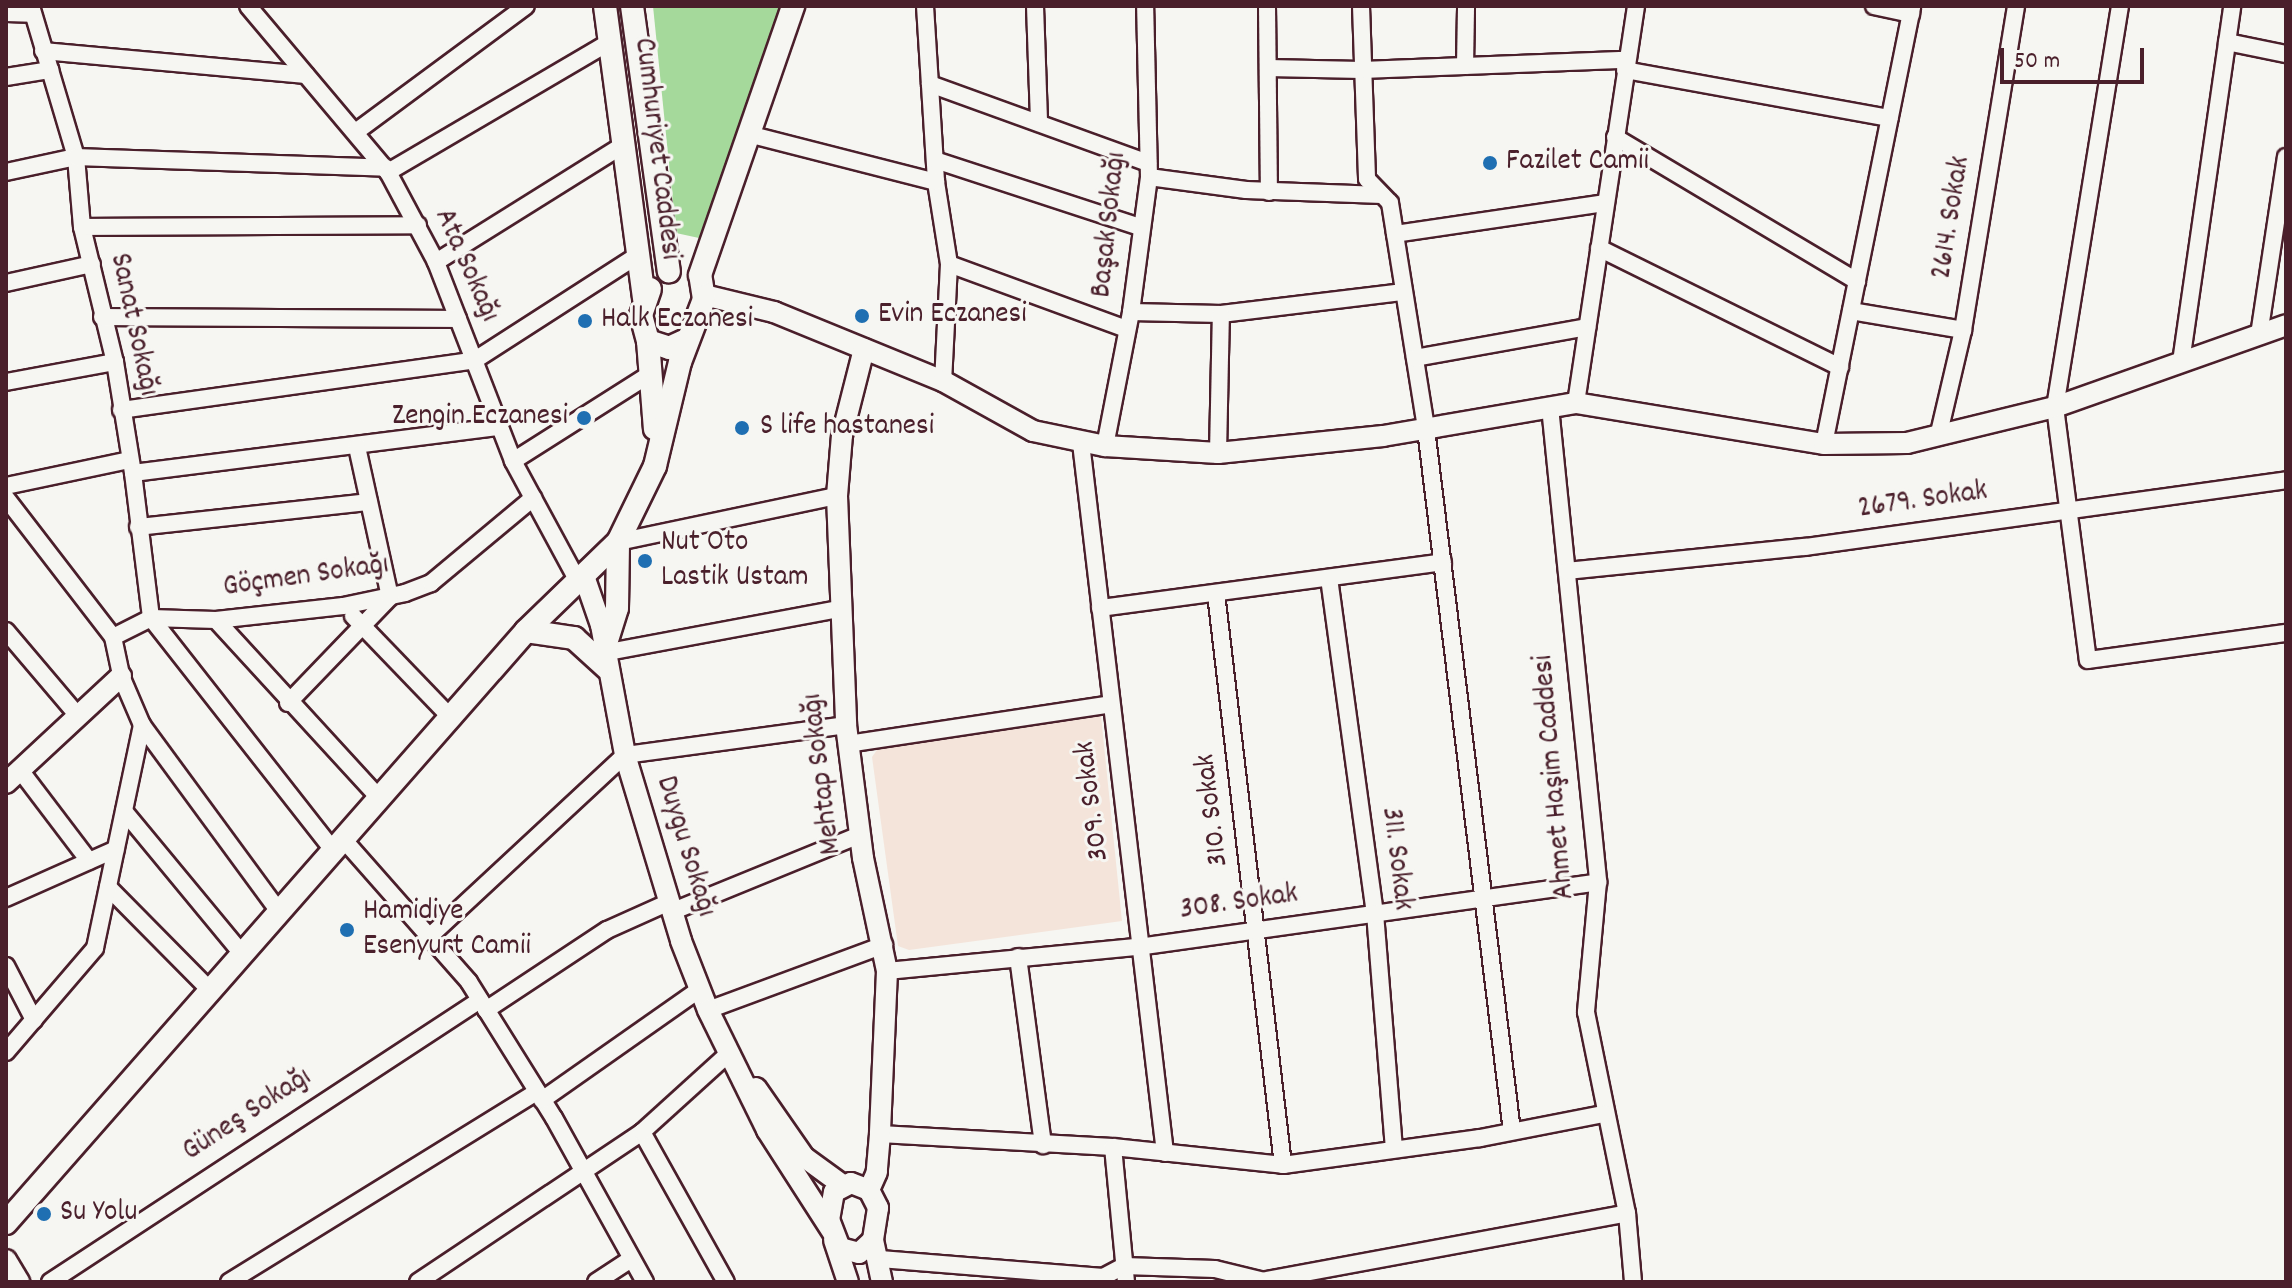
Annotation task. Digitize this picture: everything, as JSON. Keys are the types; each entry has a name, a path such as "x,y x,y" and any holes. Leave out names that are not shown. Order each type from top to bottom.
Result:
{"main road":[{"name":"Cumhuriyet Caddesi","path":"605,6 644,300"},
{"name":"Cumhuriyet Caddesi","path":"632,6 669,271"},
{"path":"6,1223 452,719 526,631 618,542 655,466 702,285 793,6"},
{"path":"655,466 648,341 643,330 644,300 669,271 688,269 702,285"},
{"path":"648,341 669,348 688,339"},
{"path":"526,631 574,638 605,660 617,608 618,542"}],"street":[{"name":"Ata Sokağı","path":"248,6 387,170 436,262 513,461 579,580"},
{"path":"357,131 526,6"},
{"path":"925,6 936,182 949,264 943,381"},
{"path":"1035,6 1039,123"},
{"name":"Başak Sokağı","path":"1105,446 1124,328 1131,312 1148,170 1145,6"},
{"path":"1267,6 1269,192"},
{"path":"1361,6 1367,179 1390,203 1426,429 1486,897 1512,1131"},
{"path":"1465,66 1466,6"},
{"path":"1576,403 1636,6"},
{"path":"1824,444 1912,10 1874,6"},
{"name":"2614. Sokak","path":"1938,437 1963,330 2016,6"},
{"path":"2120,6 2055,407 2088,660 2286,633"},
{"path":"2181,362 2232,6"},
{"path":"6,13 31,10"},
{"name":"Sanat Sokağı","path":"31,10 76,157 82,227 115,362 151,618"},
{"path":"6,172 76,157 387,170 611,41"},
{"path":"2227,42 2286,54"},
{"path":"43,51 306,75"},
{"path":"1268,68 1362,70 1626,65 1890,118"},
{"path":"6,77 50,70"},
{"path":"930,84 1039,123 1148,170 1269,192 1382,195"},
{"path":"752,135 936,182"},
{"path":"1615,137 1857,281"},
{"path":"436,262 625,144"},
{"path":"2259,335 2286,157"},
{"path":"935,160 1140,227"},
{"path":"1395,234 1605,203"},
{"path":"82,227 418,225"},
{"path":"1599,248 1840,367"},
{"path":"121,410 475,360 638,255"},
{"path":"6,283 92,264"},
{"path":"949,264 1124,328"},
{"path":"702,285 943,381 1033,431 1105,446 1218,453 1426,429 1576,403 1824,444 1907,443 2055,407 2286,325"},
{"path":"1131,312 1221,314 1404,292"},
{"path":"1851,311 1963,330"},
{"path":"1218,453 1221,314"},
{"path":"102,317 458,319"},
{"path":"1415,358 1587,327"},
{"name":"Mehtap Sokağı","path":"864,349 842,435 837,496 838,609 847,735 860,835 887,971 877,1172 869,1190"},
{"path":"6,382 115,362"},
{"path":"513,461 650,374"},
{"name":"Ahmet Haşim Caddesi","path":"1550,407 1598,882 1586,1012 1604,1114 1627,1213 1633,1282"},
{"path":"6,486 131,466 357,447 499,427"},
{"name":"309. Sokak","path":"1081,443 1138,947 1165,1153"},
{"path":"288,703 390,597 357,447"},
{"name":"2679. Sokak","path":"1567,571 1805,547 2286,480"},
{"path":"618,542 837,496"},
{"path":"6,498 113,637 121,676 142,725 280,913"},
{"name":"Göçmen Sokağı","path":"151,618 216,620 343,606 390,597 431,583 533,498"},
{"path":"138,527 369,502"},
{"path":"1100,608 1443,562"},
{"name":"311. Sokak","path":"1329,578 1375,913 1394,1149"},
{"name":"Duygu Sokağı","path":"579,580 595,644 605,660 625,755 669,908 708,1010 729,1053"},
{"name":"310. Sokak","path":"1216,593 1283,1165"},
{"path":"343,606 452,719"},
{"path":"605,660 838,609"},
{"path":"113,637 151,618 339,846 429,937 483,1005 540,1096 645,1282"},
{"path":"216,620 288,703 379,798"},
{"path":"6,631 78,716"},
{"path":"89,861 13,777 121,676"},
{"path":"429,937 625,755 847,735 1111,704"},
{"path":"6,1052 95,948 142,725"},
{"path":"124,811 243,955"},
{"name":"Güneş Sokağı","path":"50,1282 483,1005 607,930 860,835"},
{"path":"6,898 116,849"},
{"name":"308. Sokak","path":"887,971 1138,947 1598,882"},
{"path":"108,887 211,991"},
{"path":"708,1010 884,945"},
{"path":"1018,957 1043,1145"},
{"path":"6,966 34,1020"},
{"path":"229,1282 540,1096 700,989"},
{"path":"418,1282 642,1132 729,1053"},
{"path":"729,1053 804,1157 841,1184 869,1190 878,1208 876,1250 882,1282"},
{"path":"729,1053 788,1168 840,1248 859,1253 876,1250 1103,1277 1215,1269 1267,1281 1627,1213"},
{"path":"880,1134 1113,1147 1283,1165 1604,1114"},
{"path":"642,1132 726,1282"},
{"path":"1113,1147 1125,1274"},
{"path":"841,1184 828,1206 848,1282"},
{"path":"596,1282 631,1259"},
{"path":"6,1260 19,1282"}],"shaded area":[{"path":"1101,716 1122,921 909,950 898,946 872,757 879,747"}],"green space":[{"path":"653,6 781,6 699,238 676,233"}],"place":[{"name":"Fazilet Camii","path":"1490,163"},
{"name":"Evin Eczanesi","path":"862,316"},
{"name":"Halk Eczanesi","path":"585,321"},
{"name":"Zengin Eczanesi","path":"584,418"},
{"name":"S life hastanesi","path":"742,428"},
{"name":"Nut Oto Lastik Ustam","path":"645,561"},
{"name":"Hamidiye Esenyurt Camii","path":"347,930"},
{"name":"Su Yolu","path":"44,1214"}]}
